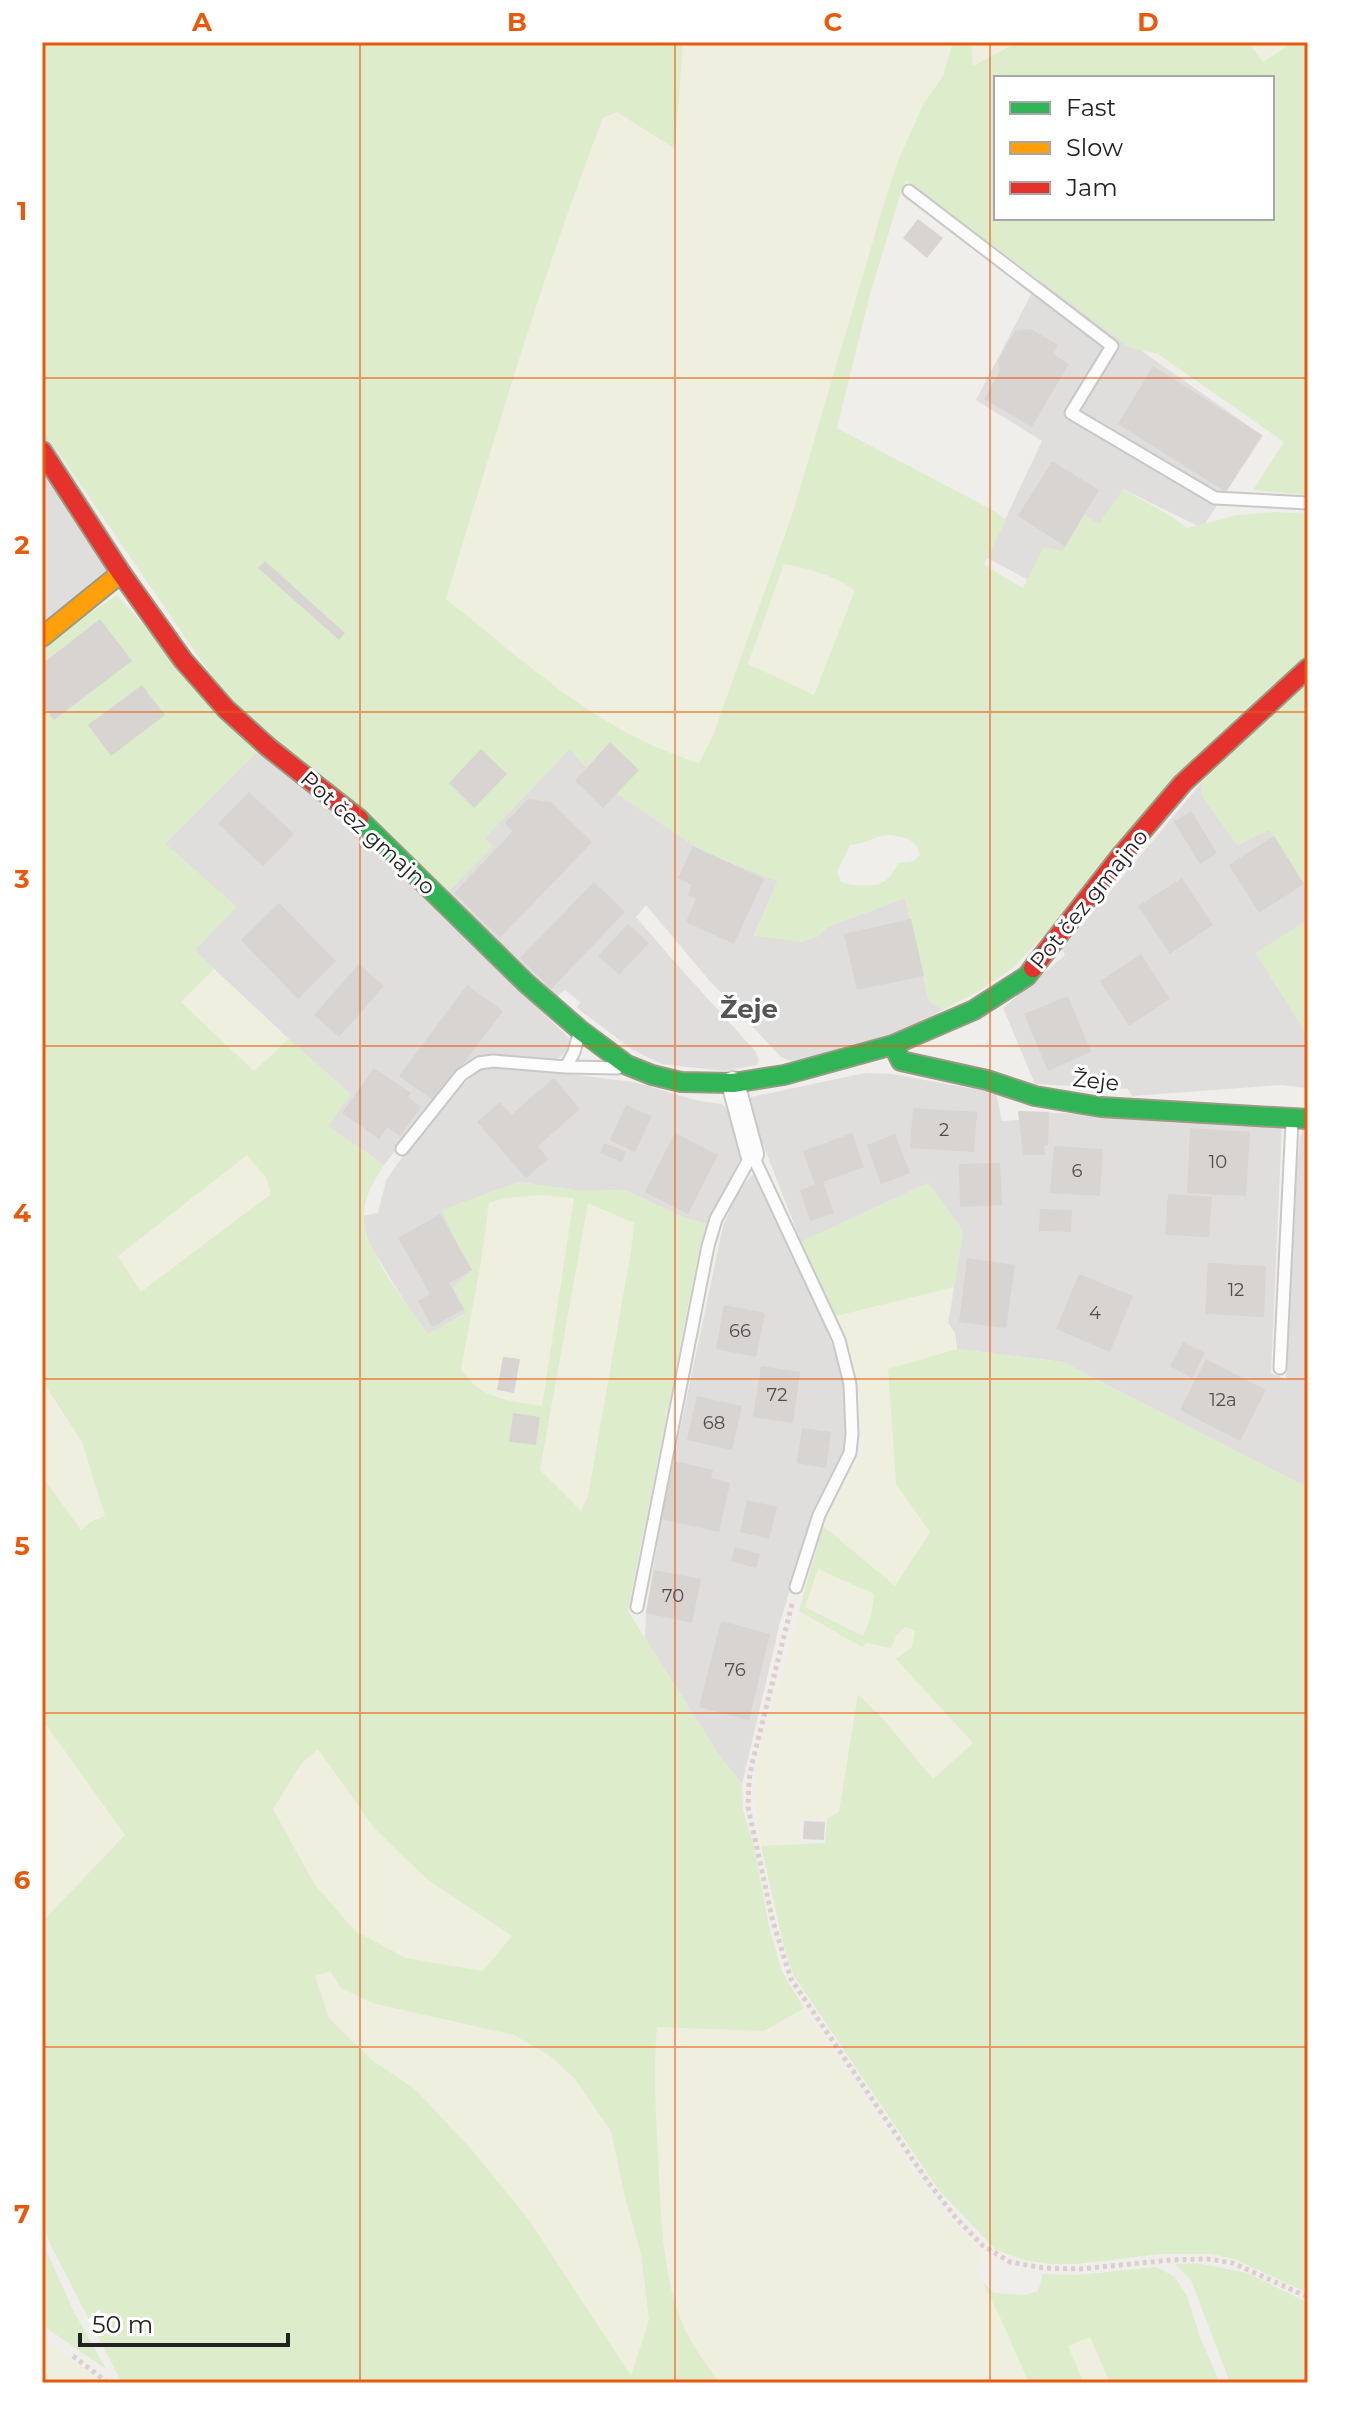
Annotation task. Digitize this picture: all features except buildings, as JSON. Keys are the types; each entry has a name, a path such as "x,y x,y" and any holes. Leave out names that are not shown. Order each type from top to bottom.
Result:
{"street":[{"name":"Pot čez gmajno","path":"42,451 121,573 183,660 226,709 268,747 352,812 526,983 580,1030 627,1065 681,1082 733,1083 784,1075 893,1045 974,1010 1027,976 1119,858 1183,783 1308,668"},
{"path":"42,637 121,573"},
{"name":"Žeje","path":"893,1045 901,1061 1067,1102 1101,1107 1300,1118"},
{"path":"733,1083 752,1154"}],"lane":[{"path":"909,191 1112,346 1071,413 1215,498 1308,503"},
{"path":"566,1067 580,1030"},
{"path":"402,1149 461,1075 479,1063 493,1061 616,1068 627,1065"},
{"path":"1280,1368 1300,1118"},
{"path":"752,1154 839,1340 850,1384 850,1453 819,1515 796,1587"},
{"path":"637,1607 708,1246 716,1219 752,1154"}],"path":[{"path":"796,1587 752,1764 748,1807 773,1922 791,1979 928,2182 982,2245 1010,2262 1043,2268 1080,2269 1207,2259 1233,2263 1308,2297"},
{"path":"73,2356 108,2383"}],"shaded area":[{"path":"1039,279 1263,436 1202,528 1123,489 1085,554 1027,579 987,558 1042,441 976,400"},
{"path":"42,428 137,576 42,645"},
{"path":"570,748 582,763 618,794 690,843 713,856 778,881 754,935 817,937 827,927 905,898 929,1001 943,1010 878,1043 791,1061 781,1057 708,979 646,905 636,917 756,1052 759,1060 757,1065 724,1071 662,1064 633,1050 577,1008 580,1002 565,990 557,996 446,894 492,846 484,838"},
{"path":"257,752 329,806 571,1040 561,1057 553,1060 510,1055 464,1063 384,1165 328,1126 350,1094 194,950 165,843"},
{"path":"1202,782 1238,845 1269,829 1308,892 1308,920 1256,953 1308,1036 1308,1088 1281,1085 1132,1096 1128,1089 1035,1084 1003,1008 1065,955 1062,949"},
{"path":"503,1066 634,1082 699,1101 722,1104 733,1114 743,1150 707,1224 682,1217 625,1190 580,1191 519,1182 443,1210 470,1273 466,1313 428,1334 367,1240 363,1216 378,1213 386,1181 457,1090 481,1069"},
{"path":"865,1073 892,1074 996,1093 1002,1121 1019,1120 1018,1111 1282,1125 1271,1373 1286,1379 1297,1168 1300,1137 1304,1126 1308,1127 1308,1488 1063,1362 957,1349 955,1333 948,1323 963,1231 928,1183 801,1242 751,1113 751,1097"},
{"path":"753,1174 817,1307 836,1354 845,1390 845,1432 839,1463 813,1511 780,1623 742,1784 719,1755 645,1638 661,1519 723,1226 739,1190"}],"green space":[{"path":"42,42 683,42 675,149 617,112 603,118 539,296 446,599 535,671 595,714 627,733 699,763 712,738 792,515 898,161 923,105 943,76 953,42 971,42 973,66 1018,42 1248,42 1263,62 1294,42 1308,42 1308,495 1253,490 1284,442 1158,354 1130,348 907,181 900,196 870,294 837,428 1006,520 984,565 1023,588 1044,547 1063,551 1084,515 1099,524 1123,489 1187,528 1238,515 1275,512 1308,514 1308,653 1014,967 979,991 943,1010 929,1001 905,898 827,927 817,937 801,942 754,936 778,881 713,856 690,843 618,794 570,749 485,838 493,846 446,894 230,703 42,428","holes":["784,564 821,573 855,590 814,695 748,664","889,835 909,840 916,845 920,855 914,861 898,863 881,883 861,886 841,882 837,872 850,845"]},
{"path":"683,42 953,42 943,76 923,105 846,331 792,515 712,738 699,763 666,753 612,726 564,695 446,599 566,213 603,117 616,112 675,149"},
{"path":"971,42 1018,42 973,67"},
{"path":"1248,42 1294,42 1263,62"},
{"path":"784,564 804,567 855,589 813,696 748,664"},
{"path":"117,595 257,752 165,843 237,907 195,950 214,969 181,1002 254,1071 289,1039 351,1094 328,1126 384,1165 365,1204 366,1231 388,1278 428,1334 466,1313 453,1287 470,1272 442,1210 519,1182 580,1191 625,1190 682,1217 707,1224 700,1245 628,1611 719,1755 742,1784 743,1811 753,1842 769,1926 782,1972 804,2008 764,2031 657,2027 656,2124 665,2257 673,2296 687,2334 720,2383 122,2383 50,2244 42,2220 42,1922 125,1835 42,1719 42,1476 81,1530 105,1516 82,1442 45,1385 42,1386 42,645","holes":["247,1155 266,1178 271,1194 141,1292 118,1256","541,1195 574,1198 542,1406 486,1393 461,1369 489,1203 504,1198","588,1203 634,1223 588,1496 581,1511 540,1470","513,1414 539,1417 536,1445 509,1442","318,1749 375,1829 428,1880 512,1936 483,1971 406,1958 355,1931 315,1885 273,1809 302,1763","330,1971 341,1988 372,2003 514,2035 550,2056 575,2079 611,2131 641,2254 649,2320 631,2376 529,2220 471,2149 416,2090 372,2060 329,2018 315,1976"]},
{"path":"1308,679 1308,892 1269,830 1237,845 1201,795 1202,782"},
{"path":"1308,920 1308,1036 1256,953"},
{"path":"214,969 289,1039 254,1071 181,1001"},
{"path":"247,1155 266,1178 271,1194 141,1293 118,1256"},
{"path":"928,1183 963,1231 954,1287 836,1316 801,1242"},
{"path":"541,1195 575,1198 542,1407 488,1395 469,1381 461,1370 481,1262 488,1203 504,1198"},
{"path":"588,1203 634,1223 588,1496 581,1512 540,1470"},
{"path":"954,1287 948,1323 955,1333 957,1349 888,1370 896,1484 930,1531 895,1587 823,1526 863,1447 853,1360 836,1316"},
{"path":"957,1349 1063,1362 1308,1488 1308,2293 1234,2259 1211,2254 1161,2254 1077,2264 1049,2264 1024,2260 996,2250 938,2189 794,1976 785,1951 761,1846 825,1843 827,1819 839,1812 858,1694 933,1779 973,1743 896,1659 912,1647 915,1631 905,1627 891,1648 866,1643 862,1647 799,1611 823,1526 895,1586 930,1532 896,1484 888,1369","holes":["818,1569 874,1594 871,1617 863,1636 805,1607"]},
{"path":"44,1385 82,1442 105,1516 81,1530 42,1476"},
{"path":"819,1569 874,1594 871,1617 863,1636 805,1606"},
{"path":"799,1611 862,1647 866,1643 883,1648 905,1626 915,1631 912,1647 896,1659 973,1743 933,1779 859,1695 839,1812 827,1819 800,1819 800,1843 761,1846 753,1792 758,1760"},
{"path":"42,1719 125,1835 42,1922"},
{"path":"318,1749 428,1880 512,1936 483,1971 406,1958 355,1931 315,1885 273,1809 302,1763"},
{"path":"330,1971 372,2003 514,2035 550,2056 575,2079 611,2130 641,2254 649,2320 631,2377 416,2090 372,2060 328,2017 315,1976"},
{"path":"804,2008 925,2189 951,2221 981,2250 976,2268 1029,2383 720,2383 694,2348 679,2316 662,2241 654,2062 657,2026 764,2031"},
{"path":"42,2241 73,2310 106,2369 42,2325"},
{"path":"1197,2263 1247,2273 1308,2303 1308,2383 1230,2383 1191,2280 1175,2264"},
{"path":"1156,2267 1175,2277 1187,2296 1220,2383 1110,2383 1090,2337 1068,2346 1084,2383 1029,2383 982,2281 994,2293 1025,2295 1038,2291 1043,2274 1078,2275"},
{"path":"1091,2337 1110,2383 1084,2383 1068,2346"},
{"path":"42,2338 101,2383 42,2383"}],"traffic: fast":[{"path":"359,819 526,983 580,1030 627,1065 681,1082 733,1083 784,1075 893,1045 974,1010 1027,976 1033,968"},
{"path":"893,1045 901,1061 987,1080 1035,1096 1101,1107 1308,1119"}],"traffic: slow":[{"path":"42,637 121,573"}],"traffic: jam":[{"path":"42,451 121,573 183,660 226,709 268,747 359,819"},
{"path":"1033,968 1119,858 1183,783 1308,668"}],"district":[{"name":"Žeje","path":"749,1009"}]}
